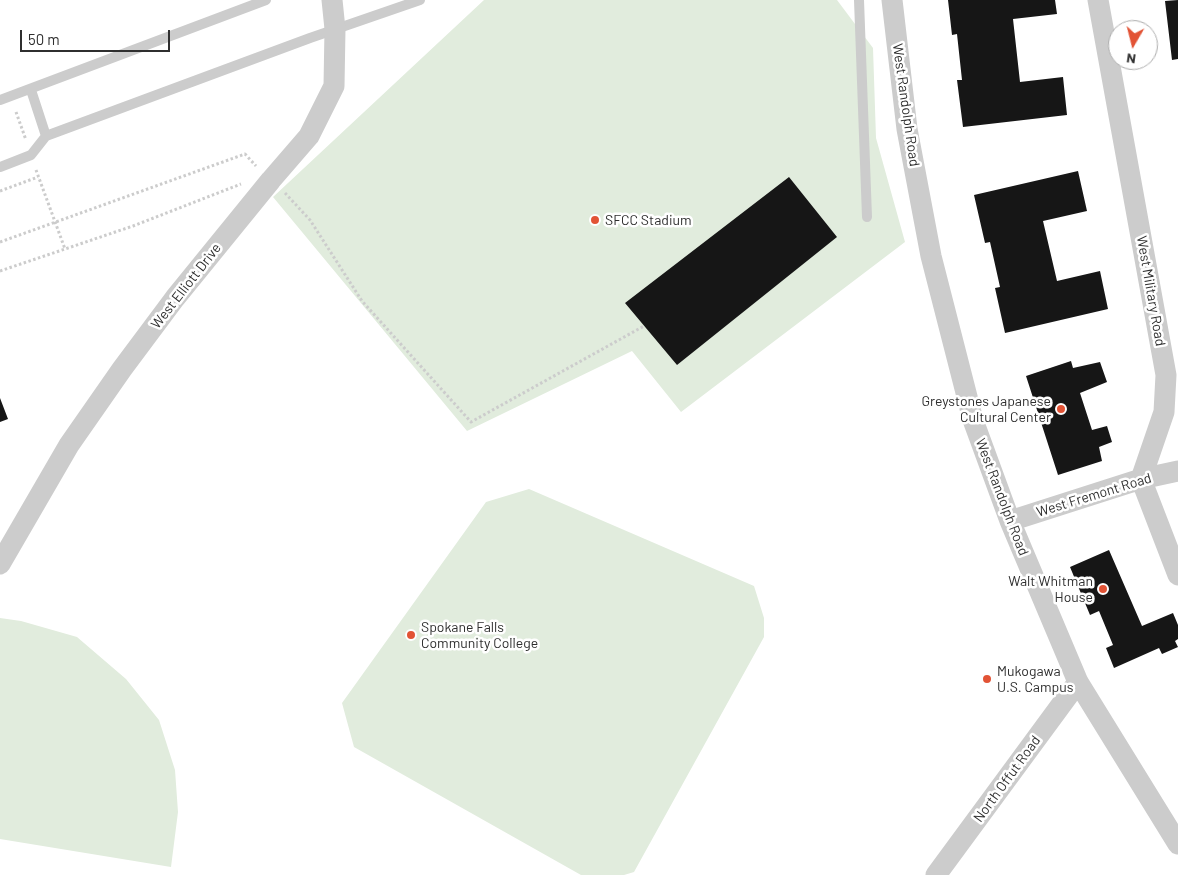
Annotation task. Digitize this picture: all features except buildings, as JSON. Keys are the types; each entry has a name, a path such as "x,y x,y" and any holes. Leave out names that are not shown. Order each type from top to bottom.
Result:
{"street":[{"name":"West Elliott Drive","path":"0,564 69,444 122,369 175,298 271,180 310,136 334,86 335,29 332,0"},
{"name":"West Randolph Road","path":"892,0 907,129 931,256 973,420 1010,521 1078,682 1178,844"},
{"name":"West Military Road","path":"1098,0 1166,375 1164,412 1141,479"},
{"name":"West Fremont Road","path":"1010,521 1141,479 1178,471"},
{"path":"1141,479 1178,575"},
{"name":"North Offut Road","path":"936,875 1078,682"}],"lane":[{"path":"0,100 31,90 266,0"},
{"path":"0,167 31,155 46,136 335,29 420,0"},
{"path":"859,0 867,217"},
{"path":"31,90 46,136"}],"path":[{"path":"16,112 27,143"},
{"path":"0,242 245,154 261,171"},
{"path":"36,170 65,249"},
{"path":"0,191 38,177"},
{"path":"0,271 133,226 242,184"},
{"path":"280,188 310,220 362,301 471,422 644,326"}],"green space":[{"name":"SFCC Stadium","path":"484,0 837,0 873,48 876,138 905,242 681,412 632,351 467,431 273,197"},
{"path":"529,489 754,586 764,618 764,637 634,872 624,875 581,875 354,747 342,703 486,502"},
{"path":"0,618 21,621 77,637 126,679 159,720 175,770 178,812 171,867 0,839"}],"place":[{"name":"SFCC Stadium","path":"595,220"},
{"name":"Greystones Japanese Cultural Center","path":"1061,409"},
{"name":"Walt Whitman House","path":"1103,589"},
{"name":"Spokane Falls Community College","path":"411,635"},
{"name":"Mukogawa U.S. Campus","path":"987,679"}]}
